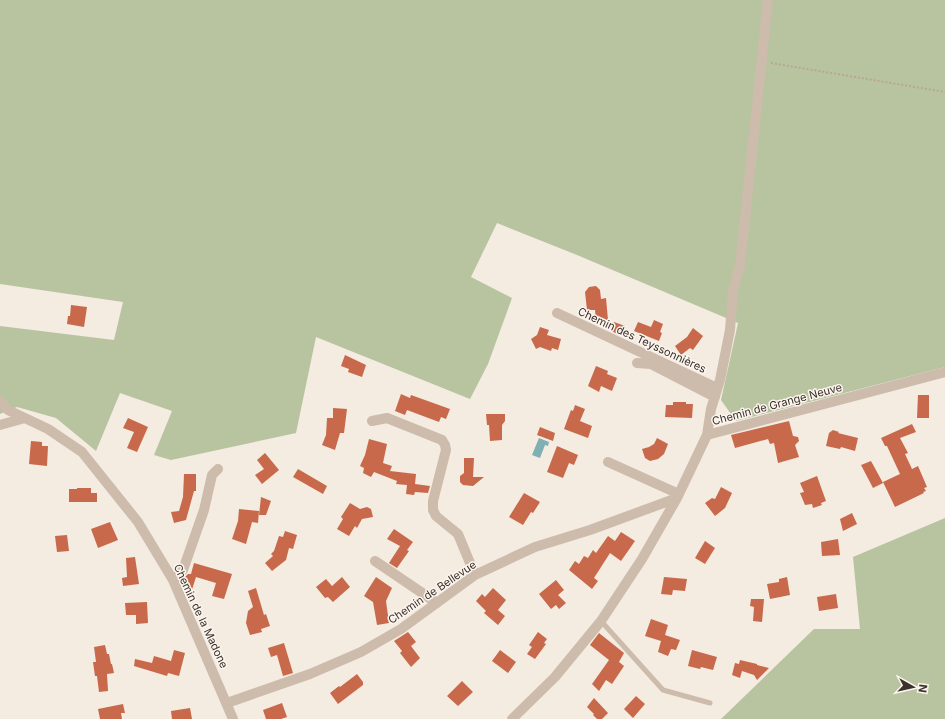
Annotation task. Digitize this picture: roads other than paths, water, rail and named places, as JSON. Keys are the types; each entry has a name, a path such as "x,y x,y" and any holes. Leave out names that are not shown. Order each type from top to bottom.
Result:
{"street":[{"path":"707,435 711,409 730,330 733,291 740,266 768,0"},
{"name":"Chemin des Teyssonnières","path":"557,313 716,393"},
{"name":"Chemin des Teyssonnières","path":"636,363 651,364 716,393"},
{"name":"Chemin de Grange Neuve","path":"512,719 555,677 601,621 642,559 678,496 707,435 945,372"},
{"name":"Chemin de la Madone","path":"0,401 8,410 48,429 82,452 138,522 173,580 233,719"},
{"path":"0,425 25,418"},
{"path":"372,421 387,418 442,440 446,450 433,502 433,510 436,516 458,534 475,575"},
{"path":"608,462 678,496"},
{"path":"173,580 183,570 204,510 212,475 218,469"},
{"name":"Chemin de Bellevue","path":"227,704 310,674 361,652 401,629 475,575 535,547 590,530 678,496"},
{"path":"375,561 436,603"}],"lane":[{"path":"601,621 663,690 710,703"}],"water":[{"path":"539,438 549,442 548,446 545,445 540,458 532,455"}]}
